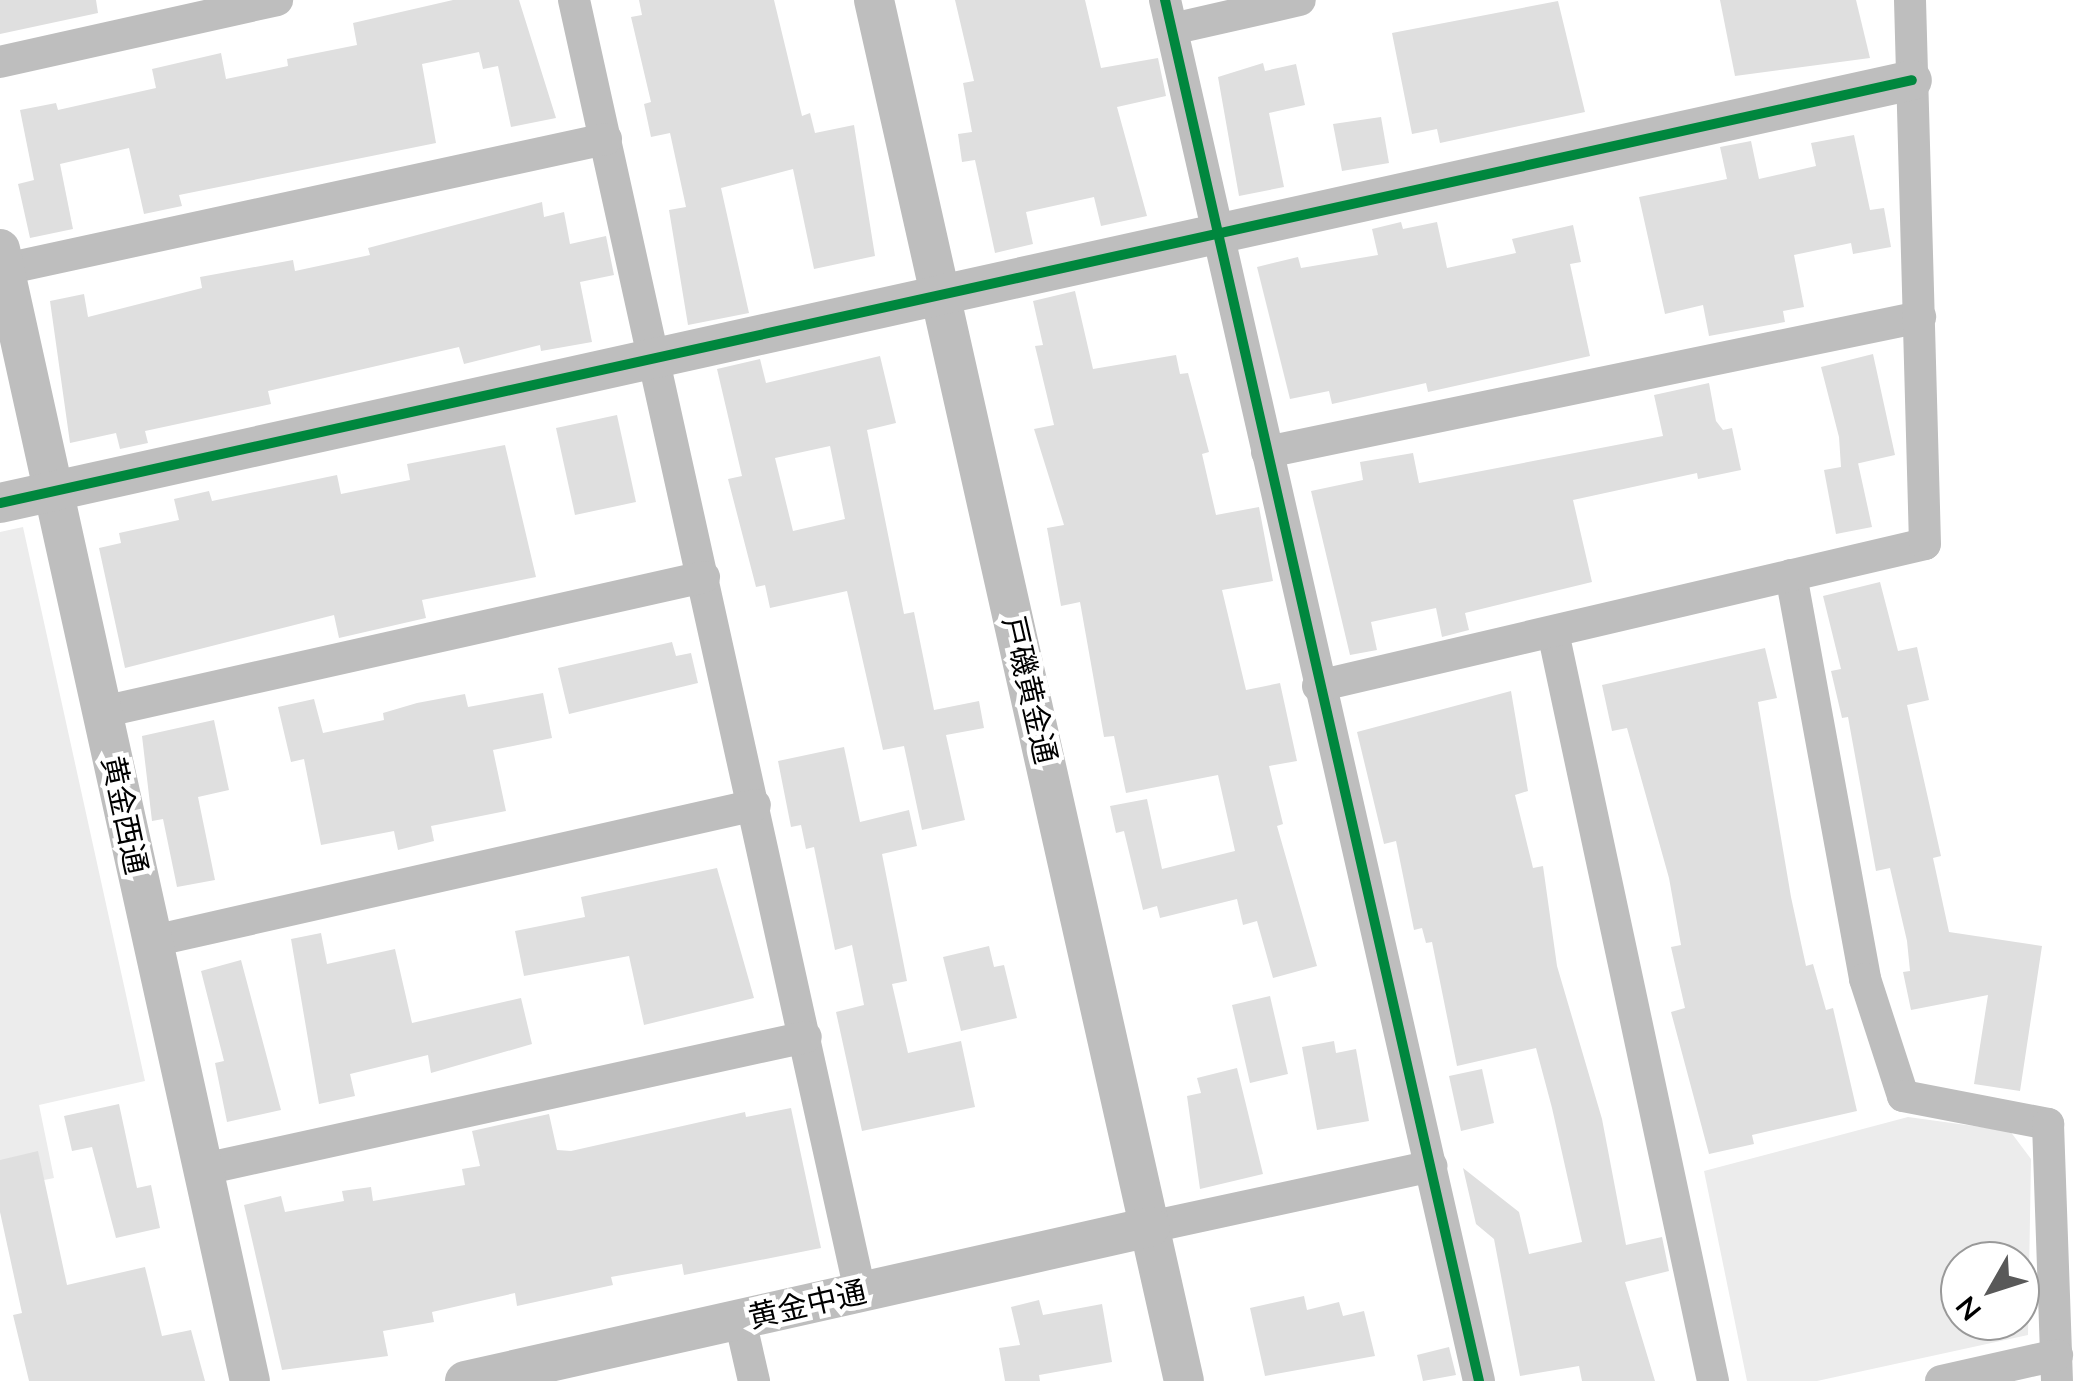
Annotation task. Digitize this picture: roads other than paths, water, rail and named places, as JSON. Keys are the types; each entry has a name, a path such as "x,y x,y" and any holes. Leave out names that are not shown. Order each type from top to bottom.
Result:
{"street":[{"path":"0,62 276,0"},
{"path":"574,0 860,1291"},
{"name":"戸磯黄金通","path":"874,0 1184,1381"},
{"path":"1300,0 1169,15 1318,686 1479,1381"},
{"path":"1318,686 1926,544 1910,0"},
{"path":"0,503 1218,230 1912,80"},
{"path":"2,263 606,139"},
{"name":"黄金西通","path":"2,263 250,1381"},
{"path":"1267,452 1920,317"},
{"path":"1791,575 1865,979 1903,1096 2048,1124 2057,1368 1941,1381"},
{"path":"102,712 704,577"},
{"path":"1553,632 1713,1381"},
{"path":"153,942 754,805"},
{"path":"204,1169 806,1037"},
{"path":"1150,1227 1430,1166"},
{"name":"黄金中通","path":"465,1381 1150,1227"},
{"path":"740,1320 754,1381"}]}
